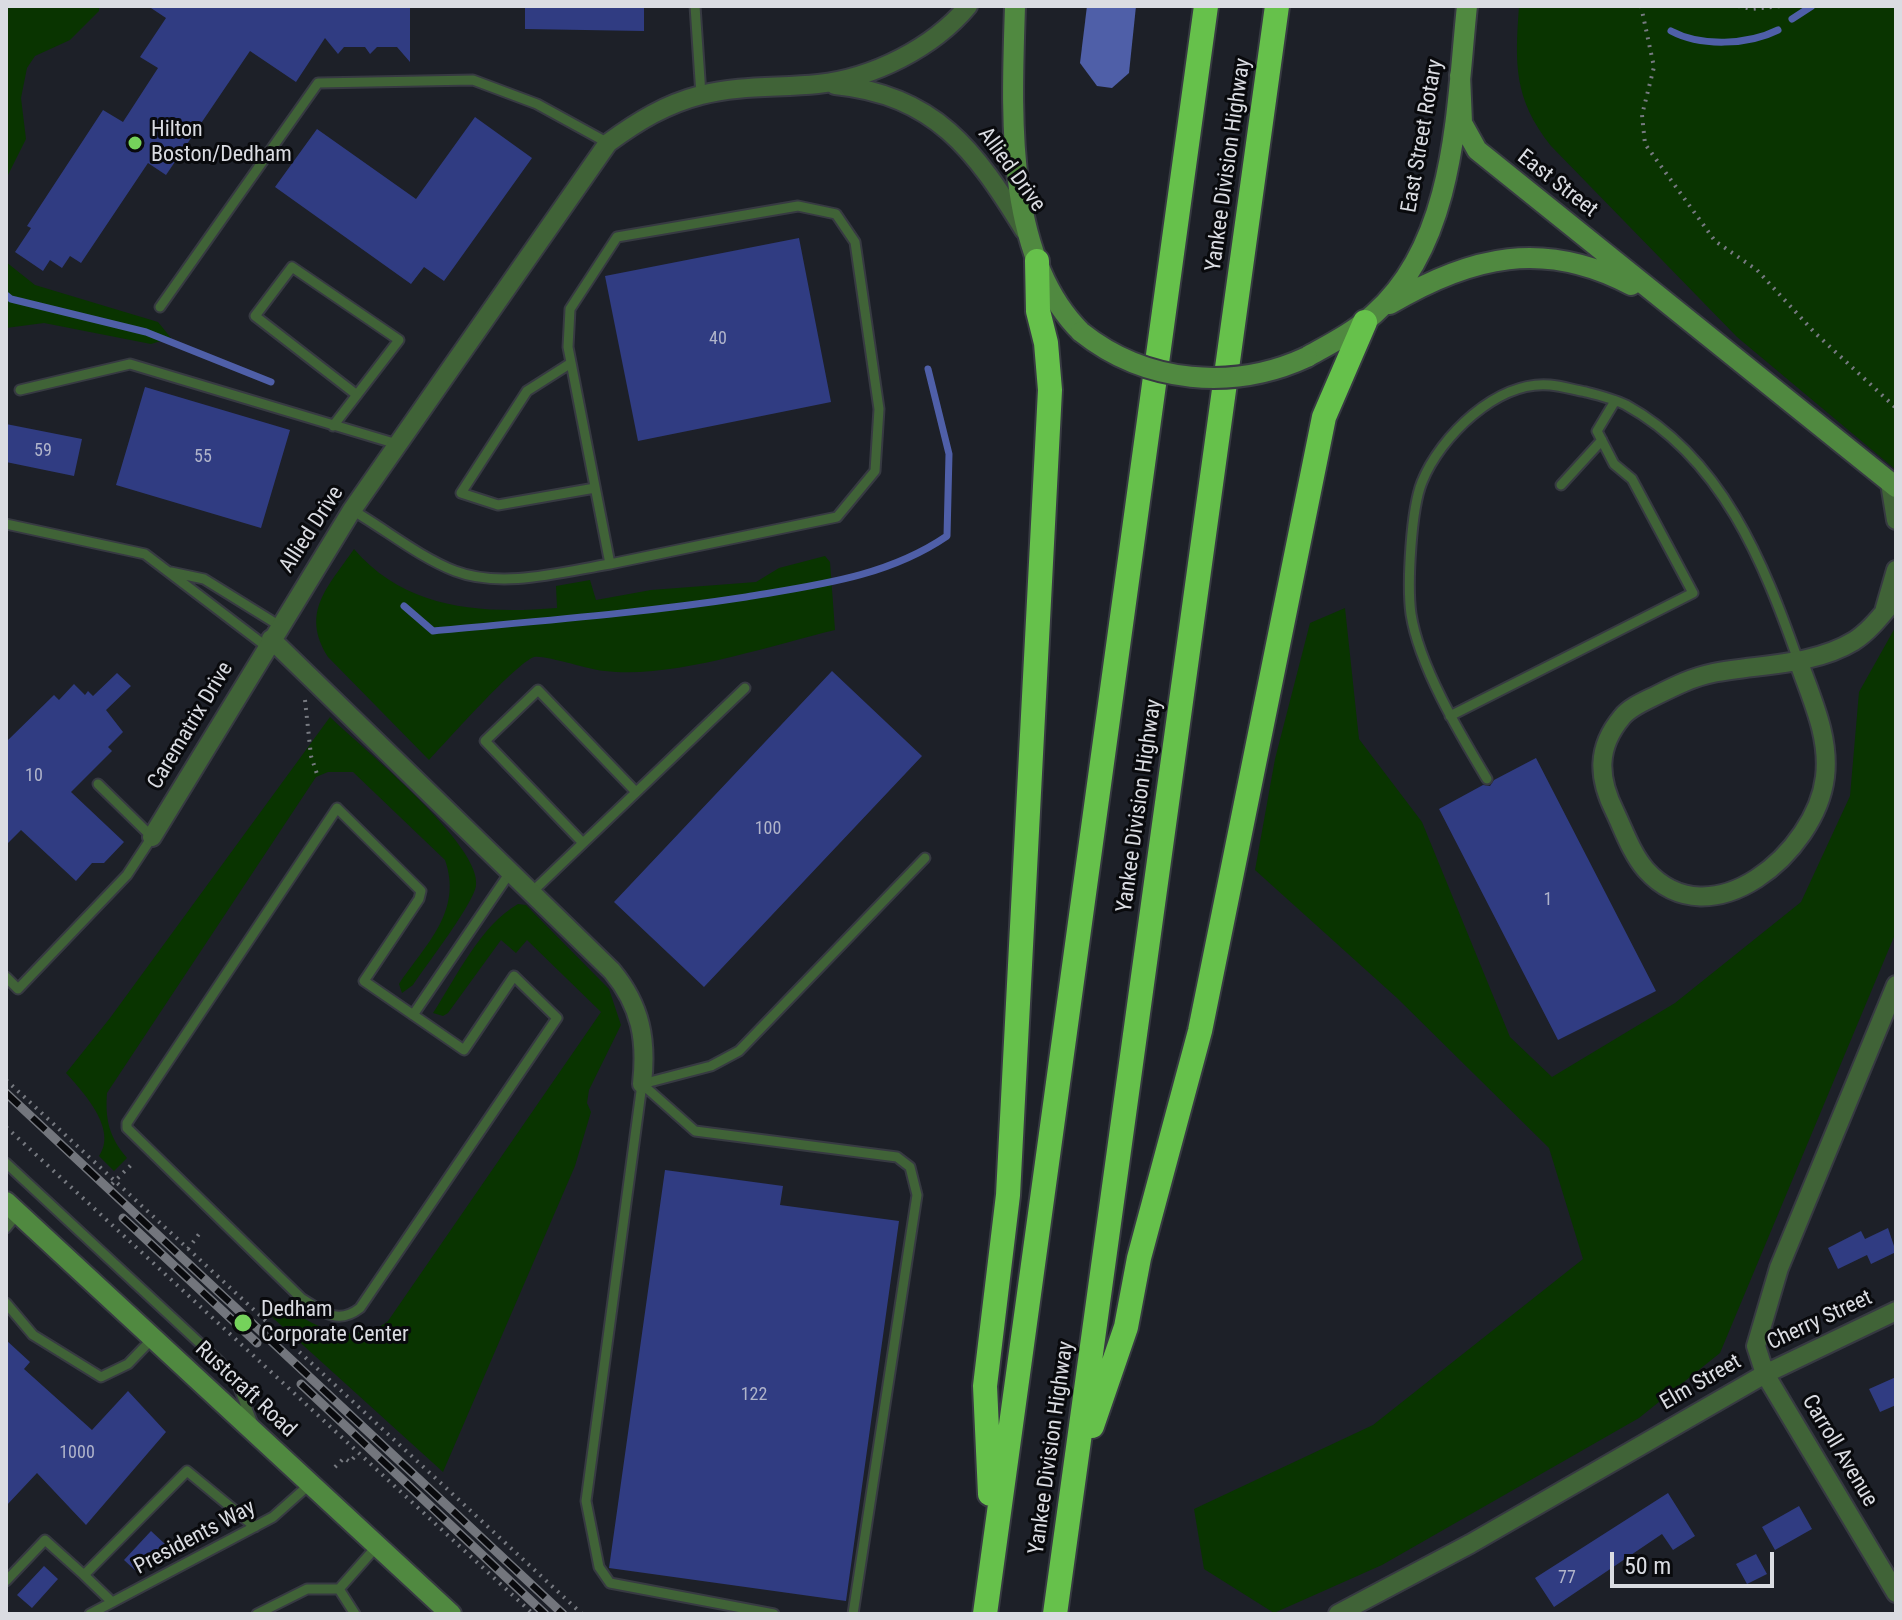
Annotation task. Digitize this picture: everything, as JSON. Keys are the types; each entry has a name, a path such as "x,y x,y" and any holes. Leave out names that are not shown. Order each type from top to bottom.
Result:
{"highway":[{"name":"Yankee Division Highway","path":"985,1614 1206,6"},
{"name":"Yankee Division Highway","path":"1055,1614 1277,6"},
{"path":"993,1552 985,1386 1008,1195 1050,390 1046,343 1038,311 1037,261"},
{"path":"1074,1481 1126,1327 1142,1247 1194,1059 1324,417 1371,317"}],"main road":[{"name":"East Street Rotary","path":"1015,6 1013,65 1017,164 1029,237 1037,261 1059,306 1081,332 1133,362 1196,378 1247,377 1307,357 1371,317 1410,271 1432,225 1443,188 1467,6"},
{"name":"East Street","path":"1460,75 1462,123 1477,150 1893,485"},
{"name":"East Street","path":"1371,317 1458,269 1522,257 1582,264 1621,280 1670,308"},
{"name":"Rustcraft Road","path":"10,1214 153,1338 451,1614"}],"street":[{"name":"Allied Drive","path":"273,637 352,510 608,143 664,107 701,95 845,79 904,56 934,37 968,6"},
{"name":"Allied Drive","path":"820,84 887,95 934,118 971,151 1029,237"},
{"path":"1893,485 1896,520"},
{"path":"1882,614 1896,570"},
{"path":"1798,660 1825,741 1825,778 1818,803 1804,831 1786,857 1762,877 1737,889 1707,897 1679,892 1648,872 1637,857 1601,775 1600,761 1605,743 1623,715 1682,683 1709,674 1798,660 1853,641 1896,598"},
{"path":"273,637 627,990 642,1028 646,1052 642,1084"},
{"name":"Carematrix Drive","path":"152,837 273,637"},
{"name":"Elm Street","path":"1338,1614 1470,1544 1765,1374 1756,1346 1770,1293 1896,985"},
{"name":"Cherry Street","path":"1765,1374 1896,1311"},
{"name":"Carroll Avenue","path":"1765,1374 1896,1593"}],"lane":[{"path":"695,6 701,95"},
{"path":"160,307 318,83 473,80 537,104 608,143"},
{"path":"352,510 454,571 482,576 536,577 610,564 837,517 875,471 879,409 855,242 836,214 798,206 617,237 570,309 568,347 610,564"},
{"path":"333,426 357,395 399,340 292,267 255,316 357,395"},
{"path":"571,363 527,391 461,493 498,505 595,488"},
{"path":"20,390 130,364 397,444"},
{"path":"1487,779 1450,716 1411,616 1409,576 1420,486 1431,462 1473,413 1492,401 1548,384 1615,401 1635,411 1682,447 1728,503 1770,578 1798,660"},
{"path":"1450,716 1693,593 1632,479 1614,464 1597,431 1615,401"},
{"path":"1561,485 1602,440"},
{"path":"6,524 145,554 203,601 273,637"},
{"path":"171,572 204,579 273,637"},
{"path":"532,892 745,688"},
{"path":"583,843 485,741 538,690 636,792"},
{"path":"6,977 18,989 127,875 152,837 98,784"},
{"path":"337,808 421,891 419,899 364,981 413,1015 464,1050 514,976 557,1018 360,1308 342,1318 330,1316 301,1298 131,1135 127,1123 337,808"},
{"path":"642,1084 711,1066 739,1051 925,858"},
{"path":"413,1015 511,871"},
{"path":"642,1084 695,1131 897,1157 910,1167 917,1195 853,1614"},
{"path":"642,1084 586,1501 599,1567 610,1583 774,1614"},
{"path":"6,1163 220,1362 239,1388 257,1435"},
{"path":"6,1303 33,1335 101,1377 128,1364 153,1338"},
{"path":"84,1575 187,1471 255,1527"},
{"name":"Presidents Way","path":"90,1614 273,1517 310,1484"},
{"path":"6,1581 45,1540 112,1602"},
{"path":"257,1614 307,1589 339,1589 377,1546"},
{"path":"339,1589 355,1614"}],"path":[{"path":"1641,6 1654,67 1642,115 1645,144 1715,241 1757,270 1815,333 1896,408"},
{"path":"1738,6 1752,9 1781,6"},
{"path":"302,695 310,718 311,756 318,777"},
{"path":"6,1080 582,1614"},
{"path":"6,1127 533,1614"},
{"path":"114,1182 133,1163"},
{"path":"188,1249 202,1230"},
{"path":"335,1467 344,1458 350,1462 357,1454"}],"green space":[{"path":"6,6 99,6 99,11 70,40 35,56 27,68 21,98 26,139 6,179"},
{"path":"1519,6 1896,6 1896,470 1737,337 1551,146 1529,112 1519,79"},
{"path":"6,262 35,285 158,322 171,338 151,344 44,323 6,328"},
{"path":"354,549 397,585 422,596 447,604 501,610 557,608 556,586 590,580 596,600 651,590 756,582 779,568 825,556 830,562 835,630 720,660 660,670 605,671 534,657 497,687 429,760 328,657 320,641 317,613 321,600"},
{"path":"1345,608 1359,739 1422,822 1510,1037 1552,1077 1675,1003 1801,902 1850,796 1859,692 1896,626 1896,932 1720,1353 1639,1418 1382,1565 1274,1613 1204,1569 1194,1509 1373,1425 1583,1259 1549,1148 1397,998 1255,870 1275,759 1310,623"},
{"path":"330,717 441,823 473,868 476,886 473,895 413,985 402,993 399,984 430,941 445,911 449,878 445,860 353,772 328,772 316,777 107,1093 110,1127 116,1143 127,1158 114,1171 99,1156 104,1145 104,1134 96,1112 66,1073 110,1018"},
{"path":"518,904 526,905 609,989 621,1025 589,1090 587,1103 591,1112 575,1166 443,1472 272,1317 286,1305 322,1327 349,1333 376,1328 388,1321 601,1012 527,940 516,953 501,940 448,1013 443,1016 433,1013 481,938 504,913"}],"water":[{"path":"1087,6 1136,6 1129,73 1112,88 1097,86 1080,63"}],"building":[{"name":"Hilton Boston/Dedham","path":"148,6 410,6 410,62 397,47 377,47 370,54 365,47 344,47 338,54 325,38 296,82 250,51 166,175 148,163 81,263 70,256 62,268 50,260 43,271 15,252 31,228 27,226 103,110 123,122 158,68 140,57 166,18"},
{"path":"525,6 644,6 644,31 525,29"},
{"path":"475,117 532,158 444,281 424,267 411,284 275,187 317,129 416,199"},
{"path":"799,238 831,402 638,441 605,276"},
{"path":"145,387 290,430 261,528 116,485"},
{"path":"6,424 82,439 74,476 6,462"},
{"path":"832,671 922,756 704,987 614,902"},
{"path":"117,673 131,686 106,710 123,732 108,747 112,751 71,792 124,842 104,863 92,863 76,881 21,830 6,845 6,742 54,695 59,700 74,684 85,695 88,691 93,696"},
{"path":"1536,758 1656,991 1558,1040 1439,809 1483,785 1490,786 1494,780"},
{"path":"665,1170 783,1186 780,1205 899,1221 846,1601 609,1568"},
{"path":"1888,1228 1896,1252 1871,1264 1867,1255 1838,1269 1828,1248 1861,1231 1865,1239"},
{"path":"6,1340 30,1362 24,1369 92,1430 128,1391 166,1432 86,1525 37,1473 6,1506"},
{"path":"1896,1377 1896,1405 1880,1412 1869,1389"},
{"path":"1668,1493 1695,1536 1673,1550 1662,1534 1554,1607 1535,1578"},
{"path":"1799,1506 1812,1529 1775,1550 1762,1527"},
{"path":"151,1531 165,1544 138,1573 124,1560"},
{"path":"1756,1554 1767,1574 1747,1584 1736,1564"},
{"path":"44,1566 58,1579 32,1608 17,1595"}],"waterway":[{"path":"1792,19 1812,6"},
{"path":"1671,31 1696,40 1724,42 1753,39 1778,30"},
{"path":"6,295 11,299 146,332 271,382"},
{"path":"404,606 433,631 746,597 851,577 900,561 947,536 949,454 928,369"}],"railway":[{"path":"6,1093 563,1614"},
{"path":"123,1218 257,1343"},
{"path":"301,1384 545,1614"}],"place":[{"name":"Hilton Boston/Dedham","path":"135,143"},
{"name":"Dedham Corporate Center","path":"243,1323"}]}
